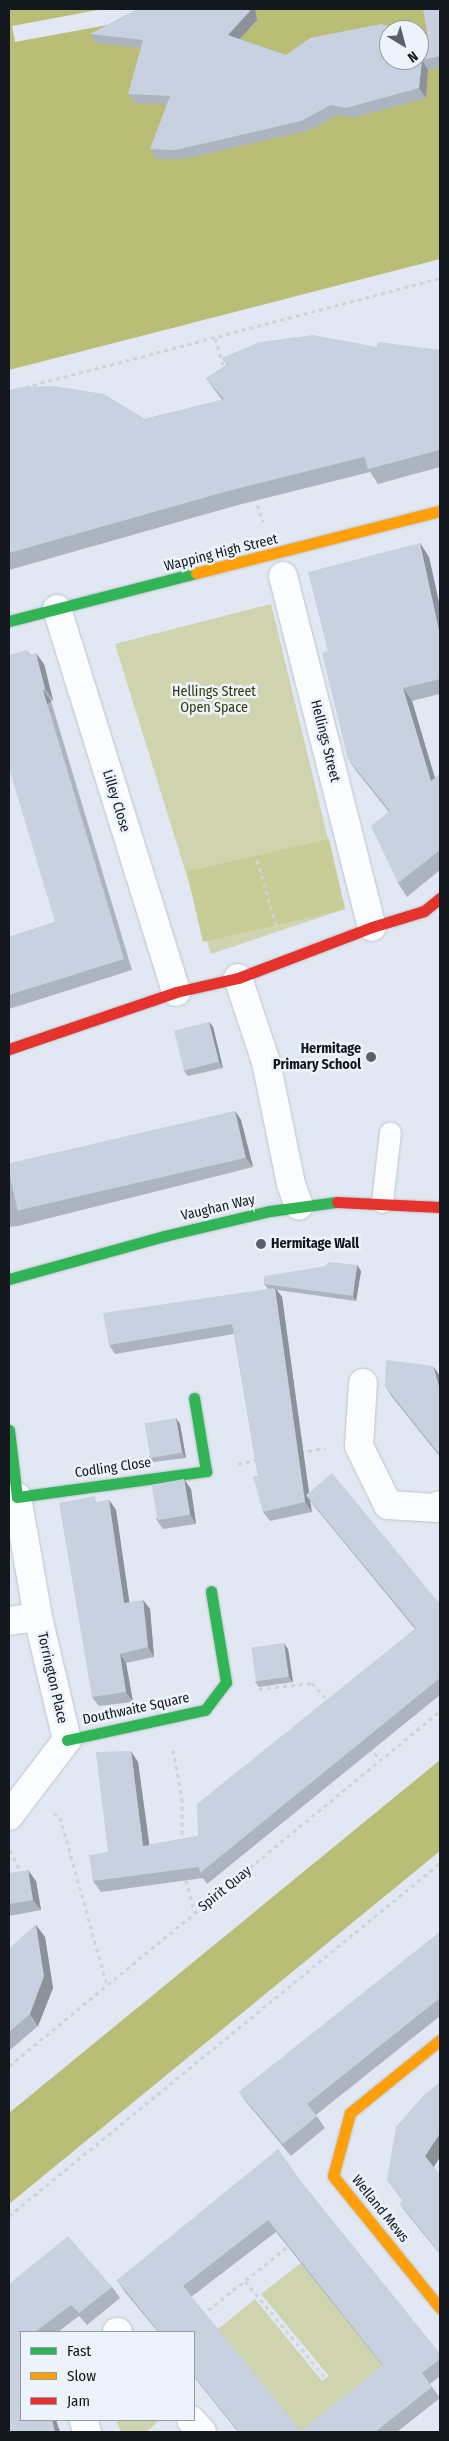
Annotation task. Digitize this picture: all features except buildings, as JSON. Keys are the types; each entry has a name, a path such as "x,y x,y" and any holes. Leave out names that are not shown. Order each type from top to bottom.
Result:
{"street":[{"name":"Wapping High Street","path":"9,621 57,609 280,565 440,511"},
{"name":"Hellings Street","path":"280,565 372,927"},
{"name":"Lilley Close","path":"57,609 176,992"},
{"path":"9,1049 176,992 238,978 372,927 424,911 440,898"},
{"path":"238,978 266,1062 291,1184 299,1206"},
{"name":"Vaughan Way","path":"9,1279 239,1217 299,1206 335,1202 382,1202 440,1207"},
{"path":"363,1383 359,1446 388,1505 437,1508 440,1505"},
{"name":"Codling Close","path":"17,1497 206,1471 194,1398"},
{"path":"9,1430 11,1469 17,1497"},
{"name":"Torrington Place","path":"17,1497 38,1617 67,1740"},
{"name":"Douthwaite Square","path":"67,1740 205,1710 226,1682 211,1591"},
{"name":"Torrington Place","path":"9,1621 38,1617"},
{"path":"9,1816 67,1740"},
{"name":"Welland Mews","path":"440,2040 350,2113 333,2176 440,2308"},
{"path":"192,2421 202,2432"}],"lane":[{"path":"382,1202 390,1132"}],"path":[{"path":"18,389 440,278"},
{"path":"215,338 226,374"},
{"path":"254,492 258,509"},
{"path":"257,860 279,935"},
{"path":"295,1452 313,1449"},
{"path":"260,1459 269,1457"},
{"path":"218,1694 312,1683 330,1704"},
{"name":"Spirit Quay","path":"9,2066 440,1711"},
{"path":"368,1746 381,1760"},
{"path":"178,1775 182,1799 182,1852"},
{"path":"60,1817 107,1985"},
{"path":"9,1847 22,1874 15,1875"},
{"path":"9,2216 440,1863"},
{"path":"186,1880 195,1913"},
{"path":"199,2317 294,2242"},
{"path":"245,2281 324,2376"}],"green space":[{"name":"Hellings Street Open Space","path":"271,604 345,909 211,954 115,644"},
{"path":"301,2263 392,2376 301,2432 217,2330 255,2299 322,2381 329,2376 261,2294"},
{"path":"116,2421 158,2421 147,2432 121,2432"}],"shaded area":[{"path":"9,9 440,9 440,259 9,370"},
{"path":"329,839 345,909 203,942 187,872"},
{"path":"440,1760 440,1851 9,2204 9,2113"}],"pier":[{"path":"103,9 194,9 15,42 12,26"}],"traffic: fast":[{"path":"9,621 196,573"},
{"path":"9,1279 164,1236 270,1211 337,1202"},
{"path":"9,1430 17,1497 206,1471 194,1398"},
{"path":"67,1740 205,1710 226,1682 211,1591"}],"traffic: slow":[{"path":"196,573 440,511"},
{"path":"440,2040 350,2113 333,2176 440,2308"}],"traffic: jam":[{"path":"9,1049 176,992 238,978 372,927 424,911 440,898"},
{"path":"337,1202 440,1207"}],"place":[{"name":"Hermitage Primary School","path":"371,1057"},
{"name":"Hermitage Wall","path":"261,1244"}]}
